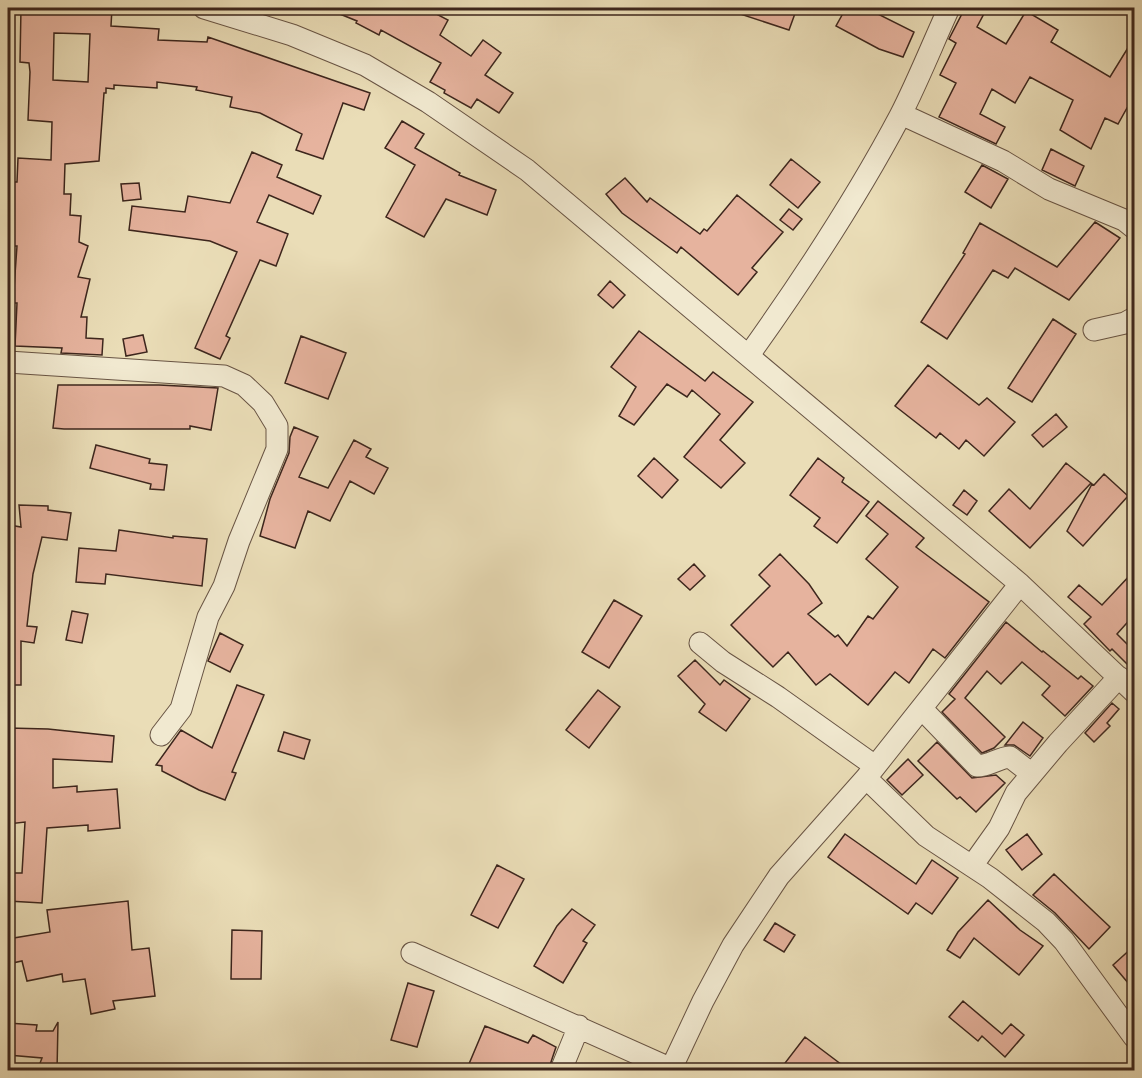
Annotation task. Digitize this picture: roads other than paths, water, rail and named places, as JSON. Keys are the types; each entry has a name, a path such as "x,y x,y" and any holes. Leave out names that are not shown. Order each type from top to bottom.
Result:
{"street":[{"path":"204,8 292,35 365,65 428,102 527,170 570,203 1020,584 1127,684 1032,774 1017,793 999,828 972,866"},
{"path":"749,355 828,238 901,114 949,8"},
{"path":"901,114 1003,161 1048,189 1124,220 1134,228"},
{"path":"1094,330 1125,323 1134,318"},
{"path":"8,362 224,376 244,385 257,397 277,426 277,449 239,541 224,586 208,617 193,662 181,710 161,735"},
{"path":"412,953 673,1070 703,1001 753,912 808,841 870,772 922,709 1020,584"},
{"path":"700,643 723,662 778,697 870,772 926,836 972,866 1046,922 1064,941 1134,1037"},
{"path":"922,709 977,766 986,766 1002,757 1010,757 1032,774"},
{"path":"561,1071 579,1026"}]}
